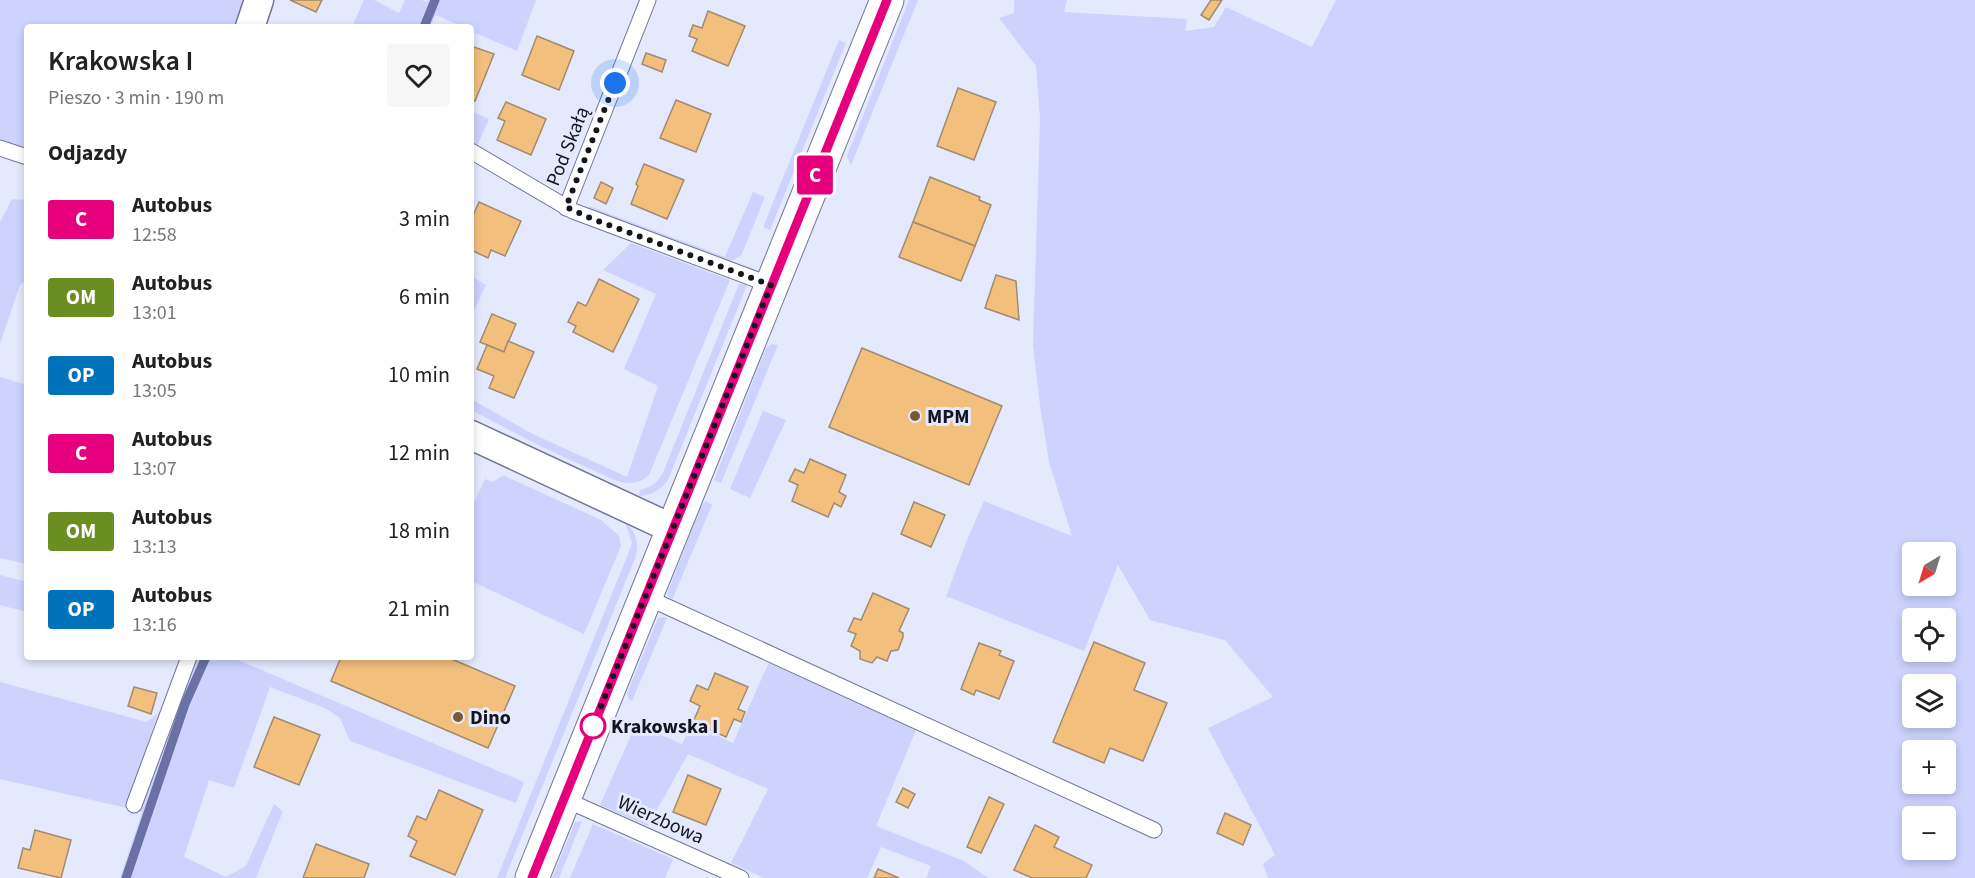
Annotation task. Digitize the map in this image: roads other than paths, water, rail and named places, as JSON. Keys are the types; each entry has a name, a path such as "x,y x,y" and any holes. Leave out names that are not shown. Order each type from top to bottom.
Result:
{"main road":[{"path":"532,878 887,0"}],"street":[{"path":"251,24 259,0"},
{"path":"474,436 673,529"}],"lane":[{"name":"Pod Skałą","path":"566,207 648,0"},
{"path":"0,148 24,156"},
{"path":"474,153 566,207 590,218 771,285"},
{"path":"646,597 1154,830"},
{"path":"134,805 188,660"},
{"name":"Wierzbowa","path":"564,799 741,878"}],"waterway":[{"path":"425,24 435,0"},
{"path":"126,878 185,704 205,660"}],"place":[{"name":"MPM","path":"915,416"},
{"name":"Dino","path":"458,717"},
{"name":"Krakowska I","path":"593,726"}]}
